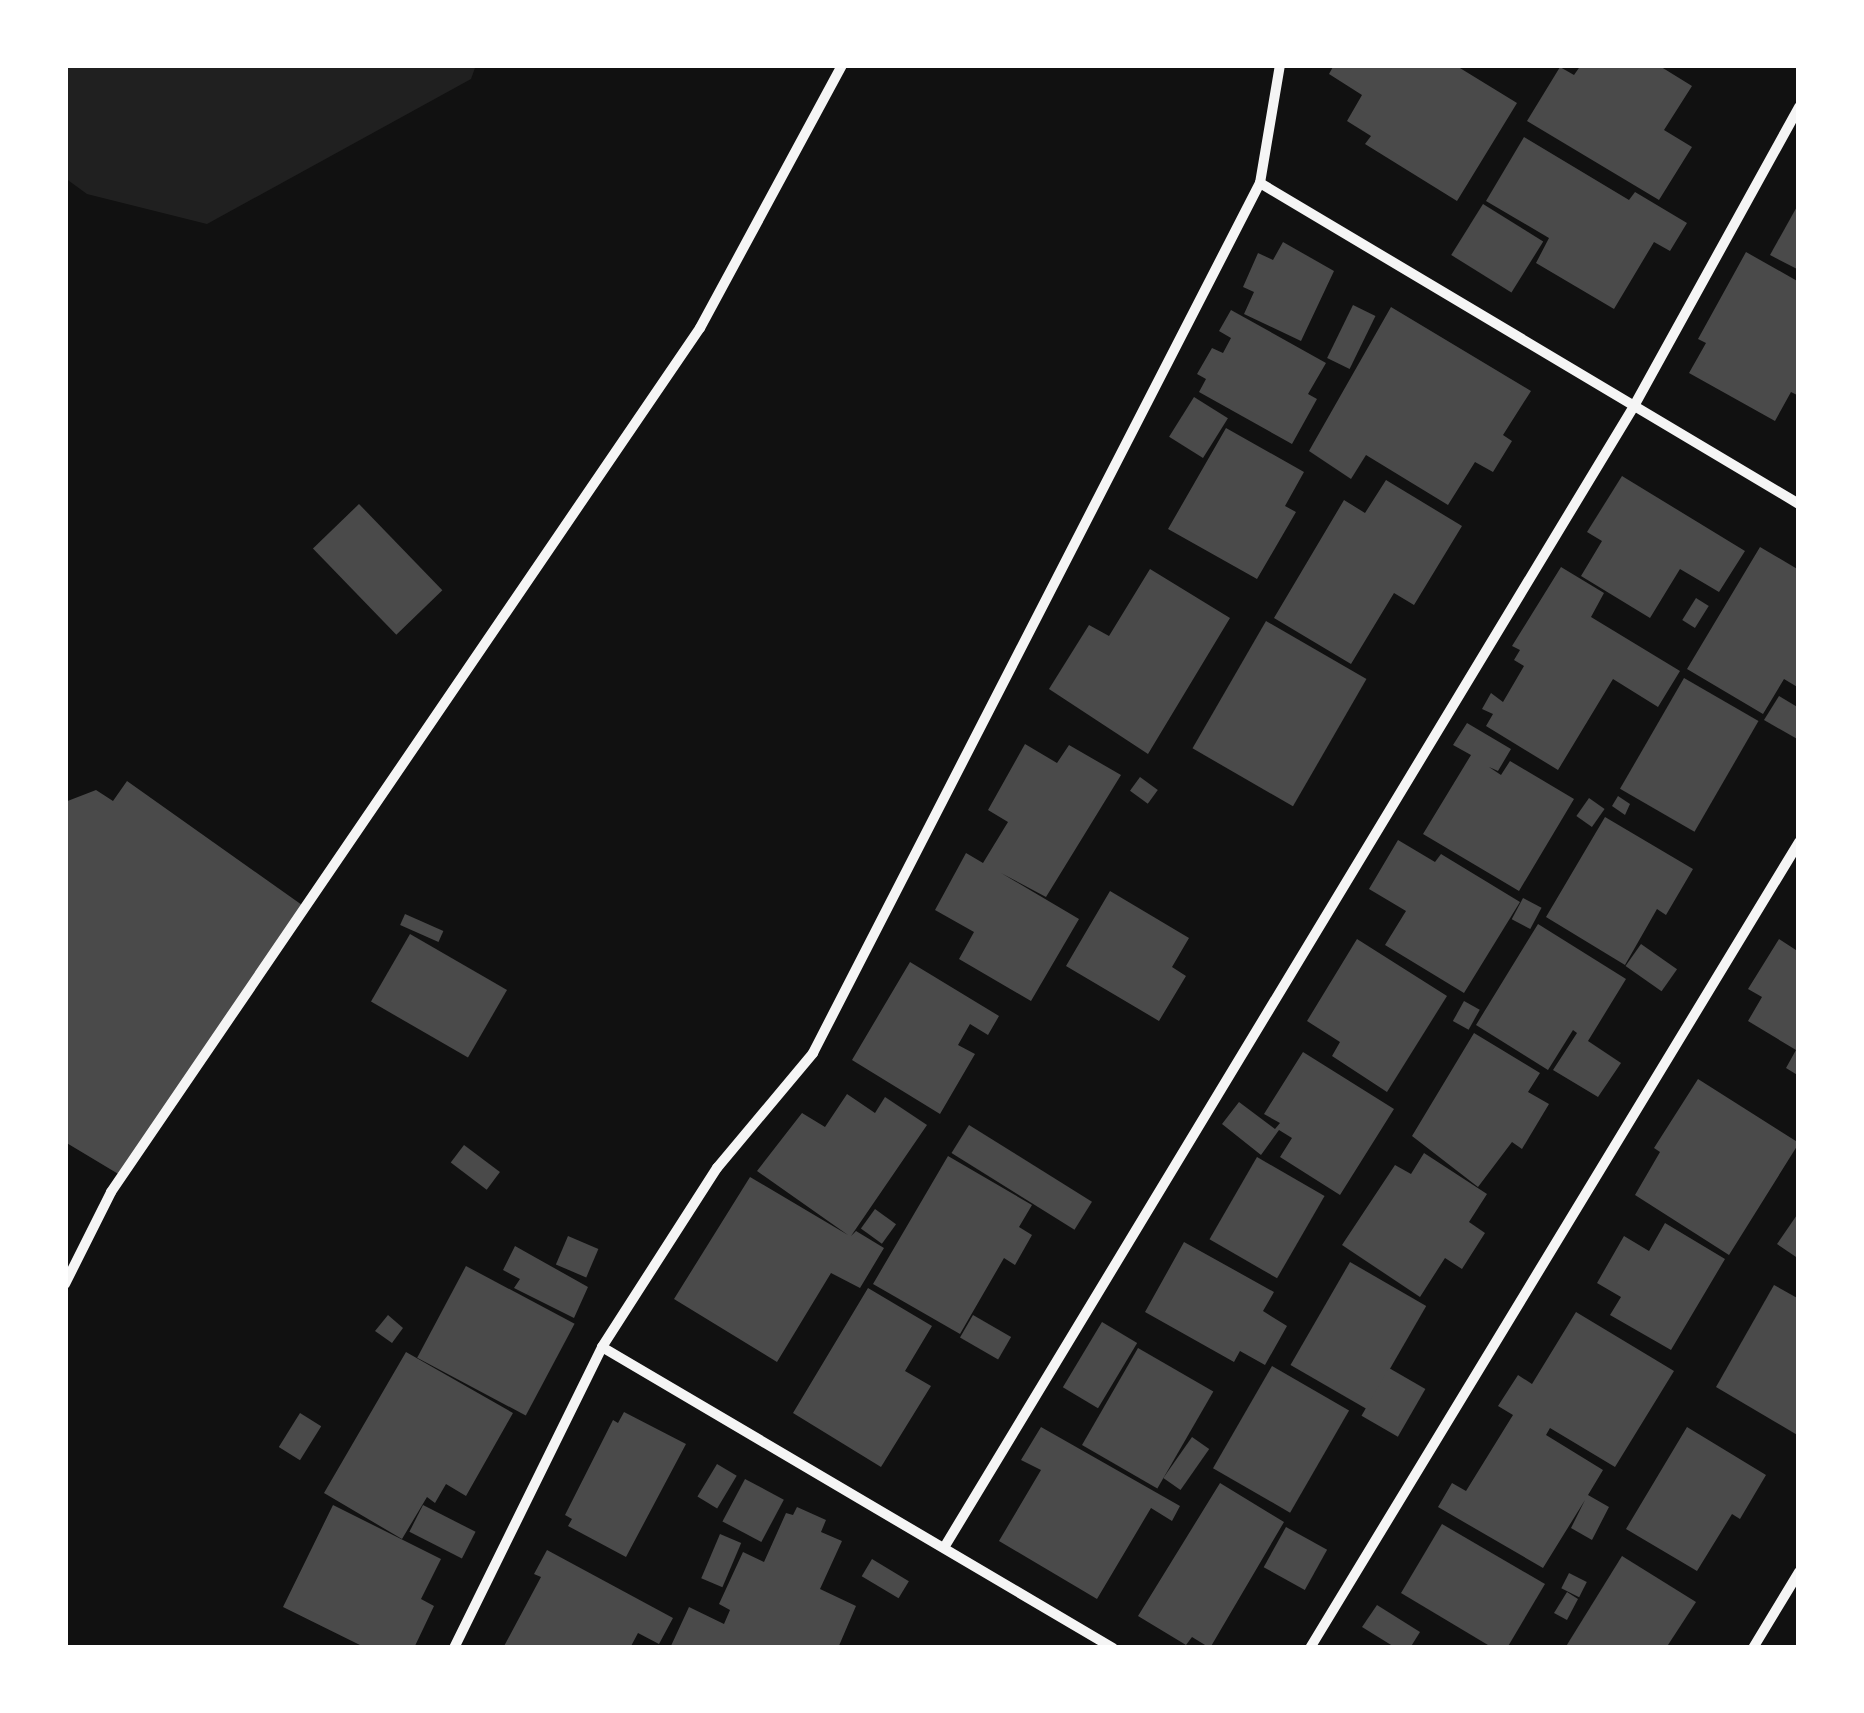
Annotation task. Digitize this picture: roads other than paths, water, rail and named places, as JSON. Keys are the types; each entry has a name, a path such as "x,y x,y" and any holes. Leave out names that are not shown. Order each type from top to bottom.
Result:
{"street":[{"path":"65,1284 112,1192 700,328 842,65"},
{"path":"454,1648 602,1347 717,1168 813,1053 1260,184 1280,65"},
{"path":"945,1546 1634,406 1799,107"},
{"path":"1260,184 1799,504"},
{"path":"1310,1648 1799,842"},
{"path":"602,1347 1114,1648"},
{"path":"1753,1648 1799,1572"}]}
